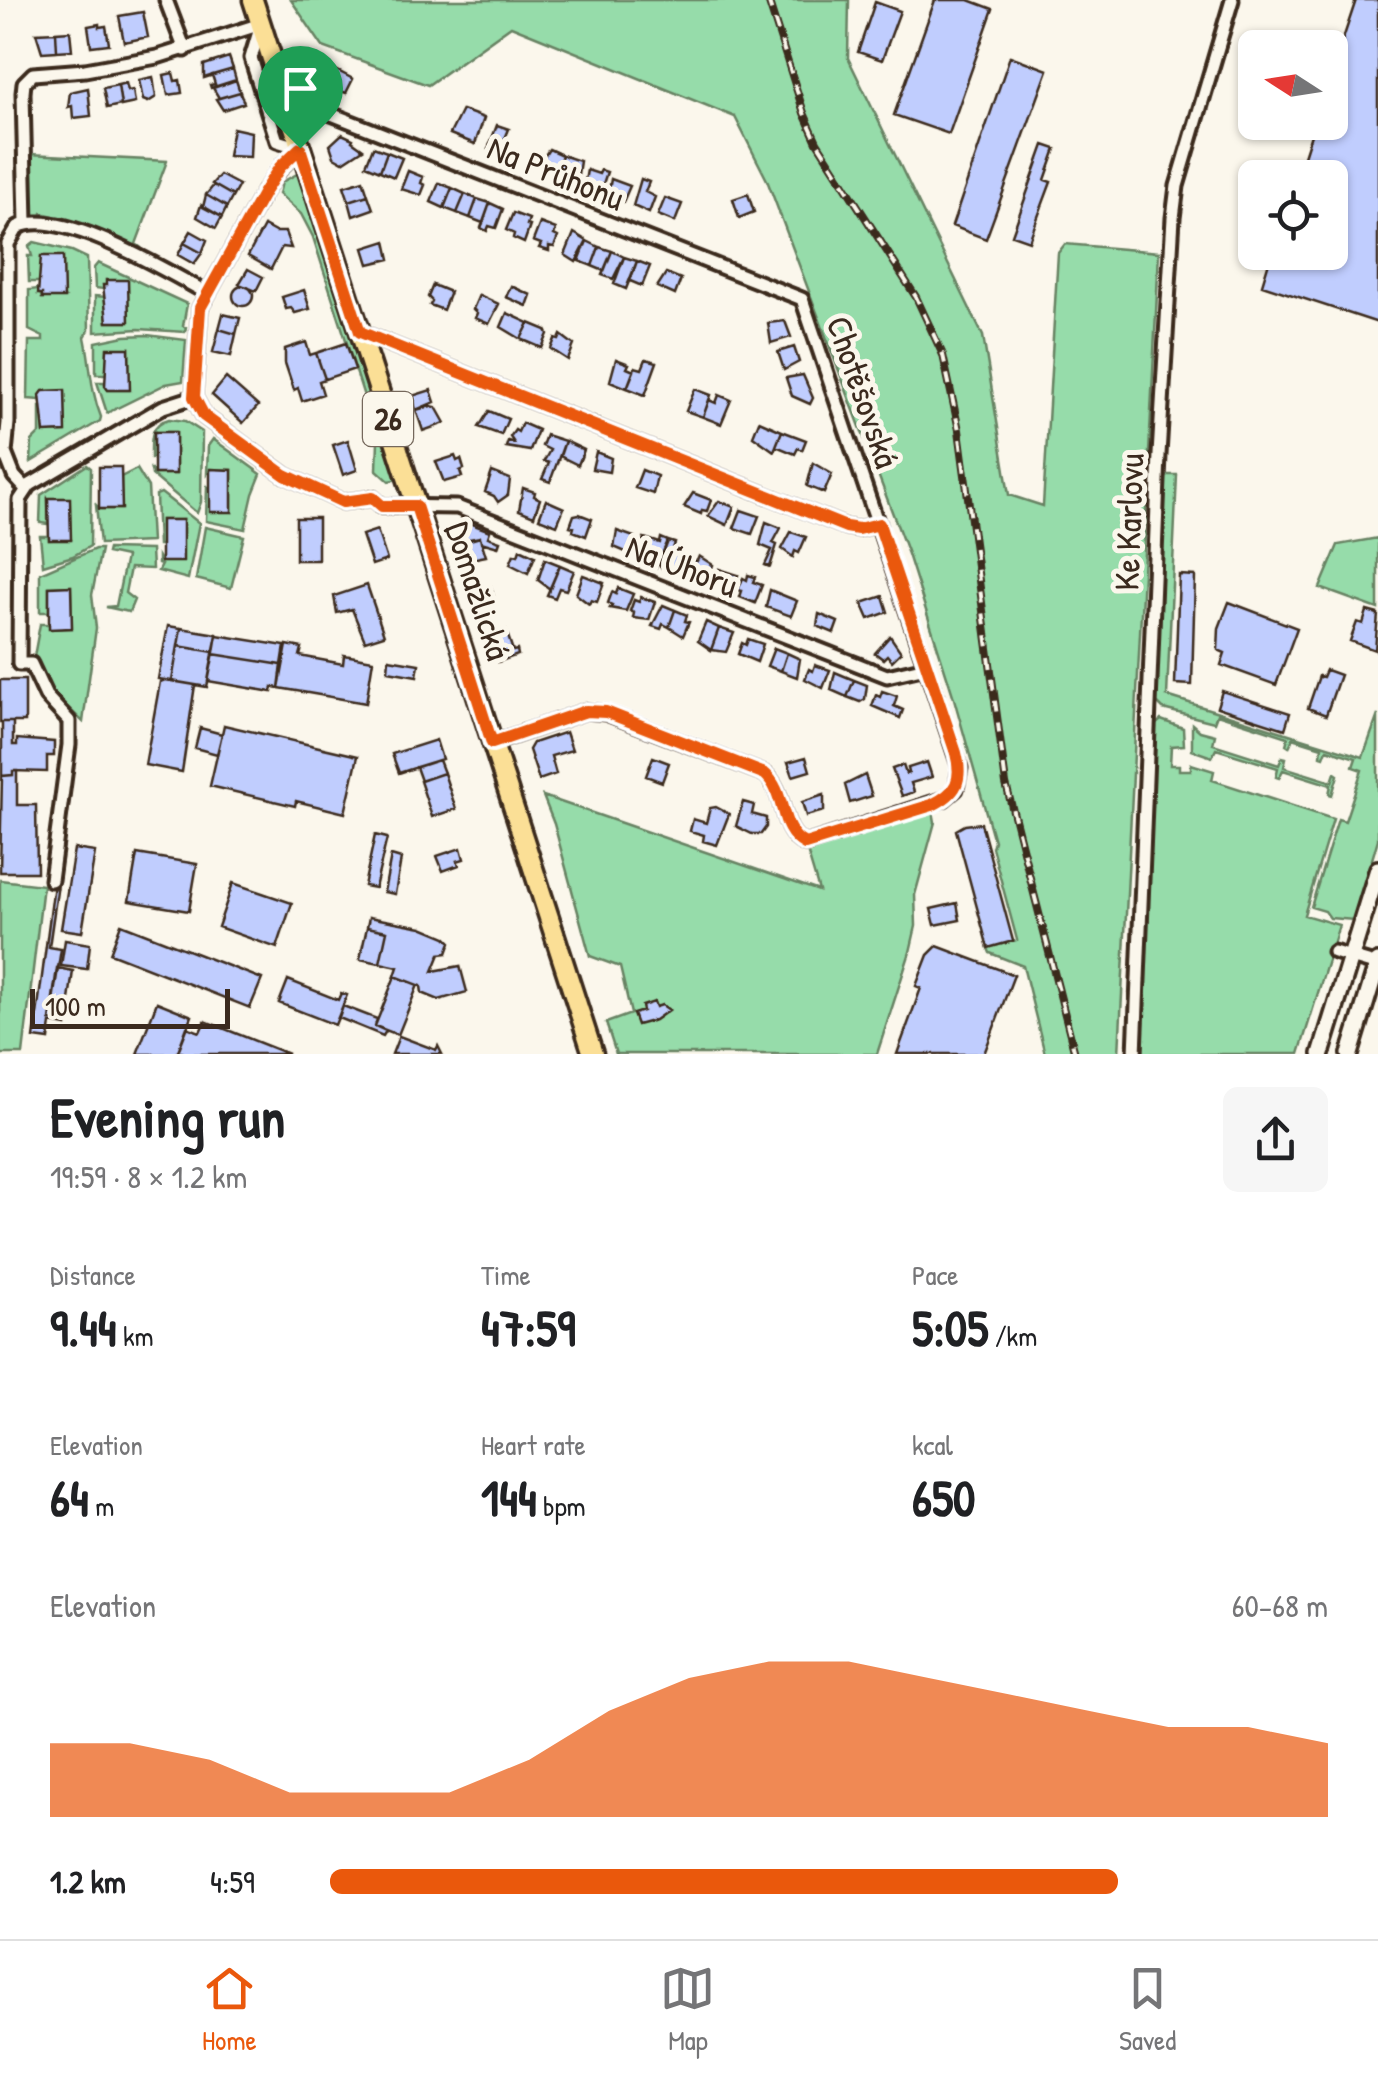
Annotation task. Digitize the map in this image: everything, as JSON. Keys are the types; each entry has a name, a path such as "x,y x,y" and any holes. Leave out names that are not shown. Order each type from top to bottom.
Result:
{"main road":[{"name":"Domažlická","path":"253,0 592,1054"},
{"path":"1322,1054 1378,869"},
{"path":"1350,1054 1378,964"}],"street":[{"path":"166,0 185,50"},
{"name":"Ke Karlovu","path":"1135,1054 1159,455 1173,218 1192,133 1232,0"},
{"path":"26,223 23,93 24,82 33,74 84,70 185,50 261,24"},
{"name":"Domažlická","path":"261,24 251,58 267,116 277,142 300,148"},
{"name":"Na Průhonu","path":"289,111 316,108 802,299"},
{"path":"51,880 70,721 46,696 31,664 19,664 18,511 26,488 163,407 194,397 198,321 206,294 280,167 300,148"},
{"path":"26,488 14,476 4,454 8,423 8,244 18,227 39,223 101,238 206,294"},
{"name":"Chotěšovská","path":"492,743 586,711 606,712 765,774 778,790 790,832 805,844 932,805 956,789 960,768 802,299"},
{"path":"360,332 846,527 858,529 879,524"},
{"name":"Na Úhoru","path":"194,397 204,416 267,464 343,502 373,498 382,506 464,510 886,676 926,667"},
{"path":"1334,952 1378,964"}],"green space":[{"path":"291,0 849,0 848,58 983,336 1009,495 1043,506 1058,253 1065,244 1159,252 1119,1054 1045,1054 1023,966 990,953 988,948 1017,940 953,695 908,554 767,180 735,117 511,26 428,85 323,47"},
{"path":"29,154 167,161 136,244 140,247 52,220 53,216 42,213 41,217 34,217 30,210"},
{"path":"301,175 398,479 389,481 377,470 378,440 313,237 301,214 279,194 282,182"},
{"path":"34,242 87,258 89,330 85,337 101,417 31,462 32,441 40,433 40,407 44,432 65,432 65,391 44,391 40,400 28,399 29,341 43,341 43,337 29,330 29,290 38,289 42,298 64,297 41,282 29,282 29,246"},
{"path":"98,263 187,304 185,332 95,332 95,296 106,297 107,322 128,322 106,285 103,289 95,288 94,268"},
{"path":"147,335 186,340 183,381 166,384 107,413 97,382 104,382 108,390 129,390 129,349 107,374 96,374 96,342"},
{"path":"169,419 185,421 202,432 201,502 197,513 152,475 151,470 155,474 176,474 176,432 154,432 151,458 151,440 155,429"},
{"path":"213,439 261,474 245,529 206,521 207,486 232,511 232,470 211,469 207,474 208,446"},
{"path":"87,465 91,468 90,546 43,565 40,536 49,536 49,540 71,539 48,499 48,524 40,523 41,495"},
{"path":"137,469 148,487 151,542 100,544 96,505 100,509 121,509 121,477"},
{"path":"1168,475 1177,475 1167,696 1363,757 1378,715 1378,839 1354,920 1330,918 1325,911 1311,907 1338,819 1345,821 1362,770 1353,767 1356,758 1327,749 1324,757 1322,747 1293,738 1289,747 1288,737 1217,714 1214,722 1163,709 1155,701 1164,480"},
{"path":"161,493 199,523 188,579 158,571 158,557 161,562 183,520 161,520 158,545 156,495"},
{"path":"205,527 244,536 231,588 196,579"},
{"path":"1378,538 1378,609 1320,588 1338,545"},
{"path":"101,549 92,595 96,628 83,722 49,689 33,662 40,624 49,624 50,629 72,628 71,586 49,587 49,612 40,612 40,573"},
{"path":"108,549 151,550 152,569 130,568 125,593 134,600 129,612 106,607 116,606 126,557 107,553"},
{"path":"1161,720 1183,728 1184,745 1171,746 1170,765 1191,770 1191,764 1214,771 1212,780 1333,819 1304,915 1339,925 1299,1054 1141,1054 1153,727"},
{"path":"1192,724 1215,735 1213,744 1279,765 1282,757 1286,758 1284,767 1332,782 1335,773 1338,775 1332,795 1331,785 1283,770 1279,778 1278,768 1216,749 1212,757 1192,750"},
{"path":"543,796 819,891 805,844 932,805 935,822 915,895 916,926 877,1054 616,1054 606,1023 631,1014 620,967 590,956"},
{"path":"0,880 43,885 23,1054 0,1054"}],"building":[{"path":"935,0 969,0 993,9 949,134 894,115"},
{"path":"1356,0 1378,0 1378,323 1262,285 1267,270 1348,270 1348,160 1303,160 1309,140 1348,140 1346,30"},
{"path":"875,2 900,11 882,60 858,52"},
{"path":"143,12 148,37 124,42 119,16"},
{"path":"88,26 106,26 109,44 91,46"},
{"path":"70,31 72,50 57,51 56,32"},
{"path":"56,32 57,51 42,52 36,33"},
{"path":"1010,56 1048,70 986,239 952,226"},
{"path":"229,57 233,69 204,78 204,65"},
{"path":"233,69 236,80 211,88 215,84 212,75"},
{"path":"334,69 353,79 346,93 327,86"},
{"path":"173,73 175,81 180,80 182,93 168,95 164,75"},
{"path":"153,77 156,97 148,102 143,100 139,80"},
{"path":"236,80 240,92 219,98 213,88"},
{"path":"126,83 128,91 133,90 135,103 121,106 118,85"},
{"path":"118,85 121,105 107,108 103,88"},
{"path":"88,88 91,116 73,118 72,106 68,107 70,92"},
{"path":"240,92 244,103 223,110 216,99"},
{"path":"462,110 484,118 475,144 450,134"},
{"path":"497,125 509,129 499,153 488,149"},
{"path":"233,128 251,132 250,157 228,156"},
{"path":"342,134 363,149 343,162 334,157 330,145"},
{"path":"1044,145 1056,149 1045,180 1051,182 1029,241 1012,235"},
{"path":"373,147 387,152 380,171 366,165"},
{"path":"549,149 562,155 554,175 540,170"},
{"path":"387,152 402,158 394,177 380,171"},
{"path":"562,155 580,161 578,174 571,182 554,175"},
{"path":"587,170 607,172 600,193 584,187"},
{"path":"408,171 423,177 421,195 401,189"},
{"path":"220,175 239,185 233,196 212,184"},
{"path":"611,179 630,186 623,202 608,196"},
{"path":"641,179 649,182 645,192 655,197 649,213 633,206"},
{"path":"363,180 368,195 349,201 344,186"},
{"path":"439,183 452,188 444,208 431,202"},
{"path":"214,185 233,196 227,207 206,195"},
{"path":"452,188 465,194 457,213 444,208"},
{"path":"465,194 477,199 470,218 457,213"},
{"path":"748,194 754,212 739,218 733,199"},
{"path":"206,195 227,207 222,217 203,207"},
{"path":"368,195 373,209 353,216 349,201"},
{"path":"665,198 682,204 675,222 658,215"},
{"path":"477,199 490,203 483,223 470,218"},
{"path":"490,203 503,209 496,228 489,226 487,231 481,228"},
{"path":"201,205 222,217 216,228 197,217"},
{"path":"513,213 529,219 524,243 506,230"},
{"path":"540,223 556,229 554,235 558,237 549,251 533,241"},
{"path":"264,226 285,232 291,248 282,247 271,269 248,256"},
{"path":"191,231 207,240 202,253 184,243"},
{"path":"574,233 587,241 576,262 565,255"},
{"path":"386,241 390,259 369,264 364,248"},
{"path":"587,241 599,247 592,266 579,261"},
{"path":"184,243 202,253 194,264 178,255"},
{"path":"599,247 612,251 604,271 592,266"},
{"path":"612,251 624,257 613,279 602,275"},
{"path":"41,256 63,256 64,298 42,298 38,294"},
{"path":"624,257 637,261 626,289 614,284"},
{"path":"637,261 650,266 642,286 630,281"},
{"path":"248,269 263,277 256,291 239,284"},
{"path":"666,273 681,279 675,295 657,287"},
{"path":"106,280 128,280 129,322 107,322 103,285"},
{"path":"433,285 450,292 443,310 430,305 428,297"},
{"path":"243,286 253,296 243,306 233,296"},
{"path":"511,286 531,295 527,306 506,297"},
{"path":"304,290 310,309 295,313 286,309 282,297"},
{"path":"479,295 499,304 489,324 475,318 477,313 473,309"},
{"path":"507,313 529,323 521,339 501,327"},
{"path":"223,314 240,318 236,334 219,329"},
{"path":"785,321 791,337 771,343 768,323"},
{"path":"529,323 546,330 542,348 521,339"},
{"path":"219,329 236,334 231,356 213,352"},
{"path":"561,335 574,345 568,360 551,349"},
{"path":"306,342 310,355 316,353 325,379 319,381 323,394 302,401 285,363 285,349"},
{"path":"346,343 355,369 325,379 316,353"},
{"path":"794,347 799,362 784,370 778,352"},
{"path":"107,348 129,348 130,390 108,390 105,386"},
{"path":"616,359 629,364 627,368 634,371 627,388 610,381"},
{"path":"646,359 657,362 645,395 627,388 635,367 642,369"},
{"path":"803,375 813,398 810,404 792,396 786,378"},
{"path":"226,378 258,406 243,423 212,395"},
{"path":"695,389 711,395 703,417 686,411"},
{"path":"65,390 66,432 44,433 40,395 43,391"},
{"path":"431,390 435,402 416,410 412,396"},
{"path":"719,395 731,400 721,424 703,417 709,400 716,403"},
{"path":"436,407 445,423 423,431 416,410"},
{"path":"489,411 508,419 501,435 479,427"},
{"path":"759,421 782,431 774,451 753,436"},
{"path":"522,423 538,430 530,451 506,447 508,441 514,443 510,437"},
{"path":"782,431 806,440 802,450 798,448 795,454 776,446"},
{"path":"154,432 176,432 176,474 154,474"},
{"path":"546,435 565,441 550,482 542,479 549,463 544,461 550,450 542,446"},
{"path":"348,440 357,470 343,475 333,445"},
{"path":"565,441 584,450 578,465 560,456"},
{"path":"596,452 611,458 609,472 592,469"},
{"path":"455,456 457,461 461,459 462,477 444,482 436,462"},
{"path":"813,463 832,474 824,493 807,486"},
{"path":"99,467 121,467 122,509 99,509"},
{"path":"210,469 232,470 232,512 210,512"},
{"path":"642,470 657,476 653,494 635,488"},
{"path":"492,472 510,479 508,495 498,502 485,492"},
{"path":"523,488 535,492 534,496 540,499 534,516 519,510"},
{"path":"693,493 711,500 707,511 702,510 701,514 684,507"},
{"path":"48,498 70,498 71,540 49,540"},
{"path":"546,500 564,508 557,525 539,518"},
{"path":"719,501 734,507 727,525 708,516"},
{"path":"741,510 759,516 752,534 734,528"},
{"path":"574,515 592,519 586,536 570,526"},
{"path":"296,518 318,518 318,560 296,560"},
{"path":"161,520 183,520 183,562 161,562"},
{"path":"461,520 490,531 488,537 500,541 498,547 481,542 480,537 459,541 454,527"},
{"path":"766,522 781,528 773,543 777,545 770,567 765,565 772,550 760,545"},
{"path":"377,530 387,560 372,565 362,535"},
{"path":"617,531 634,537 628,553 614,547"},
{"path":"791,532 806,537 793,557 782,549"},
{"path":"480,537 486,556 466,560 463,542"},
{"path":"644,538 668,541 656,567 637,556"},
{"path":"668,541 680,551 673,570 665,571 659,565"},
{"path":"520,549 535,556 528,573 510,564"},
{"path":"699,556 713,565 706,583 687,576 693,560 697,561"},
{"path":"545,559 560,565 550,589 538,580"},
{"path":"560,565 574,571 566,590 559,588 555,598 547,595"},
{"path":"719,569 738,575 731,593 716,587"},
{"path":"583,575 604,583 597,602 591,600 589,604 576,594"},
{"path":"748,575 762,585 755,603 740,597 742,591 738,590"},
{"path":"1179,575 1195,576 1192,685 1175,684"},
{"path":"367,585 384,635 365,641 352,609 337,613 334,596"},
{"path":"71,586 72,628 49,629 49,587"},
{"path":"491,587 496,604 481,610 475,594"},
{"path":"618,588 633,594 626,611 610,608 608,603"},
{"path":"770,590 797,601 791,616 766,607"},
{"path":"883,596 888,612 869,619 862,603"},
{"path":"641,597 655,602 649,620 633,618 630,611 634,600 639,602"},
{"path":"1229,602 1297,628 1276,685 1221,665 1225,653 1218,650 1219,628"},
{"path":"663,605 675,610 669,627 663,624 661,629 652,626"},
{"path":"675,610 687,615 685,621 689,622 683,636 669,627"},
{"path":"1367,611 1378,614 1375,650 1350,641 1357,622 1363,624"},
{"path":"819,614 838,622 834,633 817,626"},
{"path":"706,622 719,628 711,650 698,641"},
{"path":"168,626 181,628 172,681 158,679"},
{"path":"181,628 217,634 214,652 178,646"},
{"path":"719,628 734,633 726,652 711,650"},
{"path":"506,630 518,655 498,662 489,635"},
{"path":"217,635 285,646 282,665 213,654"},
{"path":"890,636 901,652 892,661 887,655 883,659 875,653"},
{"path":"748,639 763,644 757,662 738,654"},
{"path":"287,645 302,648 300,656 343,664 344,655 373,660 366,703 279,688"},
{"path":"178,646 214,652 207,687 172,681"},
{"path":"774,648 787,653 781,671 767,666"},
{"path":"787,653 800,659 797,677 781,671"},
{"path":"213,654 282,665 279,688 273,687 272,692 208,681"},
{"path":"389,659 419,664 417,676 388,671"},
{"path":"815,665 830,670 823,688 805,679"},
{"path":"1326,670 1340,675 1326,715 1308,708 1319,676 1323,677"},
{"path":"835,672 854,680 847,697 831,690"},
{"path":"0,680 25,680 25,722 0,722"},
{"path":"854,680 867,685 865,699 860,702 847,697"},
{"path":"160,682 195,685 182,772 145,765"},
{"path":"882,691 897,696 894,706 903,710 900,718 872,706"},
{"path":"1222,691 1290,713 1285,729 1217,707"},
{"path":"2,722 13,722 13,745 17,745 17,739 54,742 54,756 47,756 47,772 13,771 13,775 2,776"},
{"path":"224,725 358,756 345,813 210,786"},
{"path":"200,728 222,734 217,754 195,748"},
{"path":"566,732 572,750 551,756 556,774 539,780 529,750 533,743"},
{"path":"436,740 442,759 399,773 392,754"},
{"path":"653,757 669,763 662,782 646,776"},
{"path":"806,757 810,771 793,776 788,762"},
{"path":"439,760 444,773 421,781 416,767"},
{"path":"927,762 932,777 911,783 914,792 902,796 892,769 903,765 906,774 908,768"},
{"path":"17,771 17,805 36,805 37,872 0,872 2,776 13,775"},
{"path":"444,773 456,809 432,817 420,781"},
{"path":"865,775 872,796 850,803 845,785"},
{"path":"824,795 824,811 806,816 802,802"},
{"path":"743,802 754,805 752,814 766,818 761,834 736,826"},
{"path":"710,808 729,814 717,845 690,831 693,819 706,823"},
{"path":"981,823 1013,941 988,948 956,830"},
{"path":"375,835 387,838 375,888 364,886"},
{"path":"461,848 464,859 443,871 437,856"},
{"path":"74,849 95,852 82,932 61,929"},
{"path":"137,854 197,864 189,911 129,901"},
{"path":"391,856 401,859 395,894 384,892"},
{"path":"233,883 292,903 277,948 218,927"},
{"path":"54,884 58,884 49,947 61,949 50,1020 66,1022 66,1026 51,1023 49,1040 34,1038"},
{"path":"957,903 960,920 935,925 931,909"},
{"path":"369,917 422,927 446,937 451,942 447,953 440,954 433,971 460,966 467,992 439,1000 422,993 421,986 395,976 398,967 380,963 387,931 367,927"},
{"path":"121,924 262,979 250,1008 110,953"},
{"path":"367,927 387,931 380,963 360,959"},
{"path":"65,940 90,944 87,969 61,966"},
{"path":"937,946 1014,975 984,1054 897,1054 921,988 916,986 928,955"},
{"path":"57,968 73,971 66,1022 50,1020"},
{"path":"395,976 418,985 398,1035 375,1026"},
{"path":"288,980 338,1000 341,993 347,995 335,1025 279,1003"},
{"path":"157,1002 192,1016 177,1054 137,1054"},
{"path":"654,1002 656,1007 662,1005 669,1010 655,1020 637,1025 633,1014"},
{"path":"343,1006 377,1019 375,1026 386,1031 383,1036 339,1018"},
{"path":"205,1021 288,1054 178,1051 187,1027 200,1032"},
{"path":"399,1036 436,1050 438,1046 442,1054 392,1054"}],"railway":[{"path":"768,0 817,142 916,297 943,355 959,430 1006,784 1075,1054"}],"route":[{"path":"300,148 360,332 846,527 858,529 879,524 960,768 951,795 932,805 805,844 790,832 778,790 765,774 606,712 586,711 492,743 416,506 382,506 373,498 343,502 308,487 267,464 204,416 194,397 200,308 264,192 280,167 300,148"}]}
